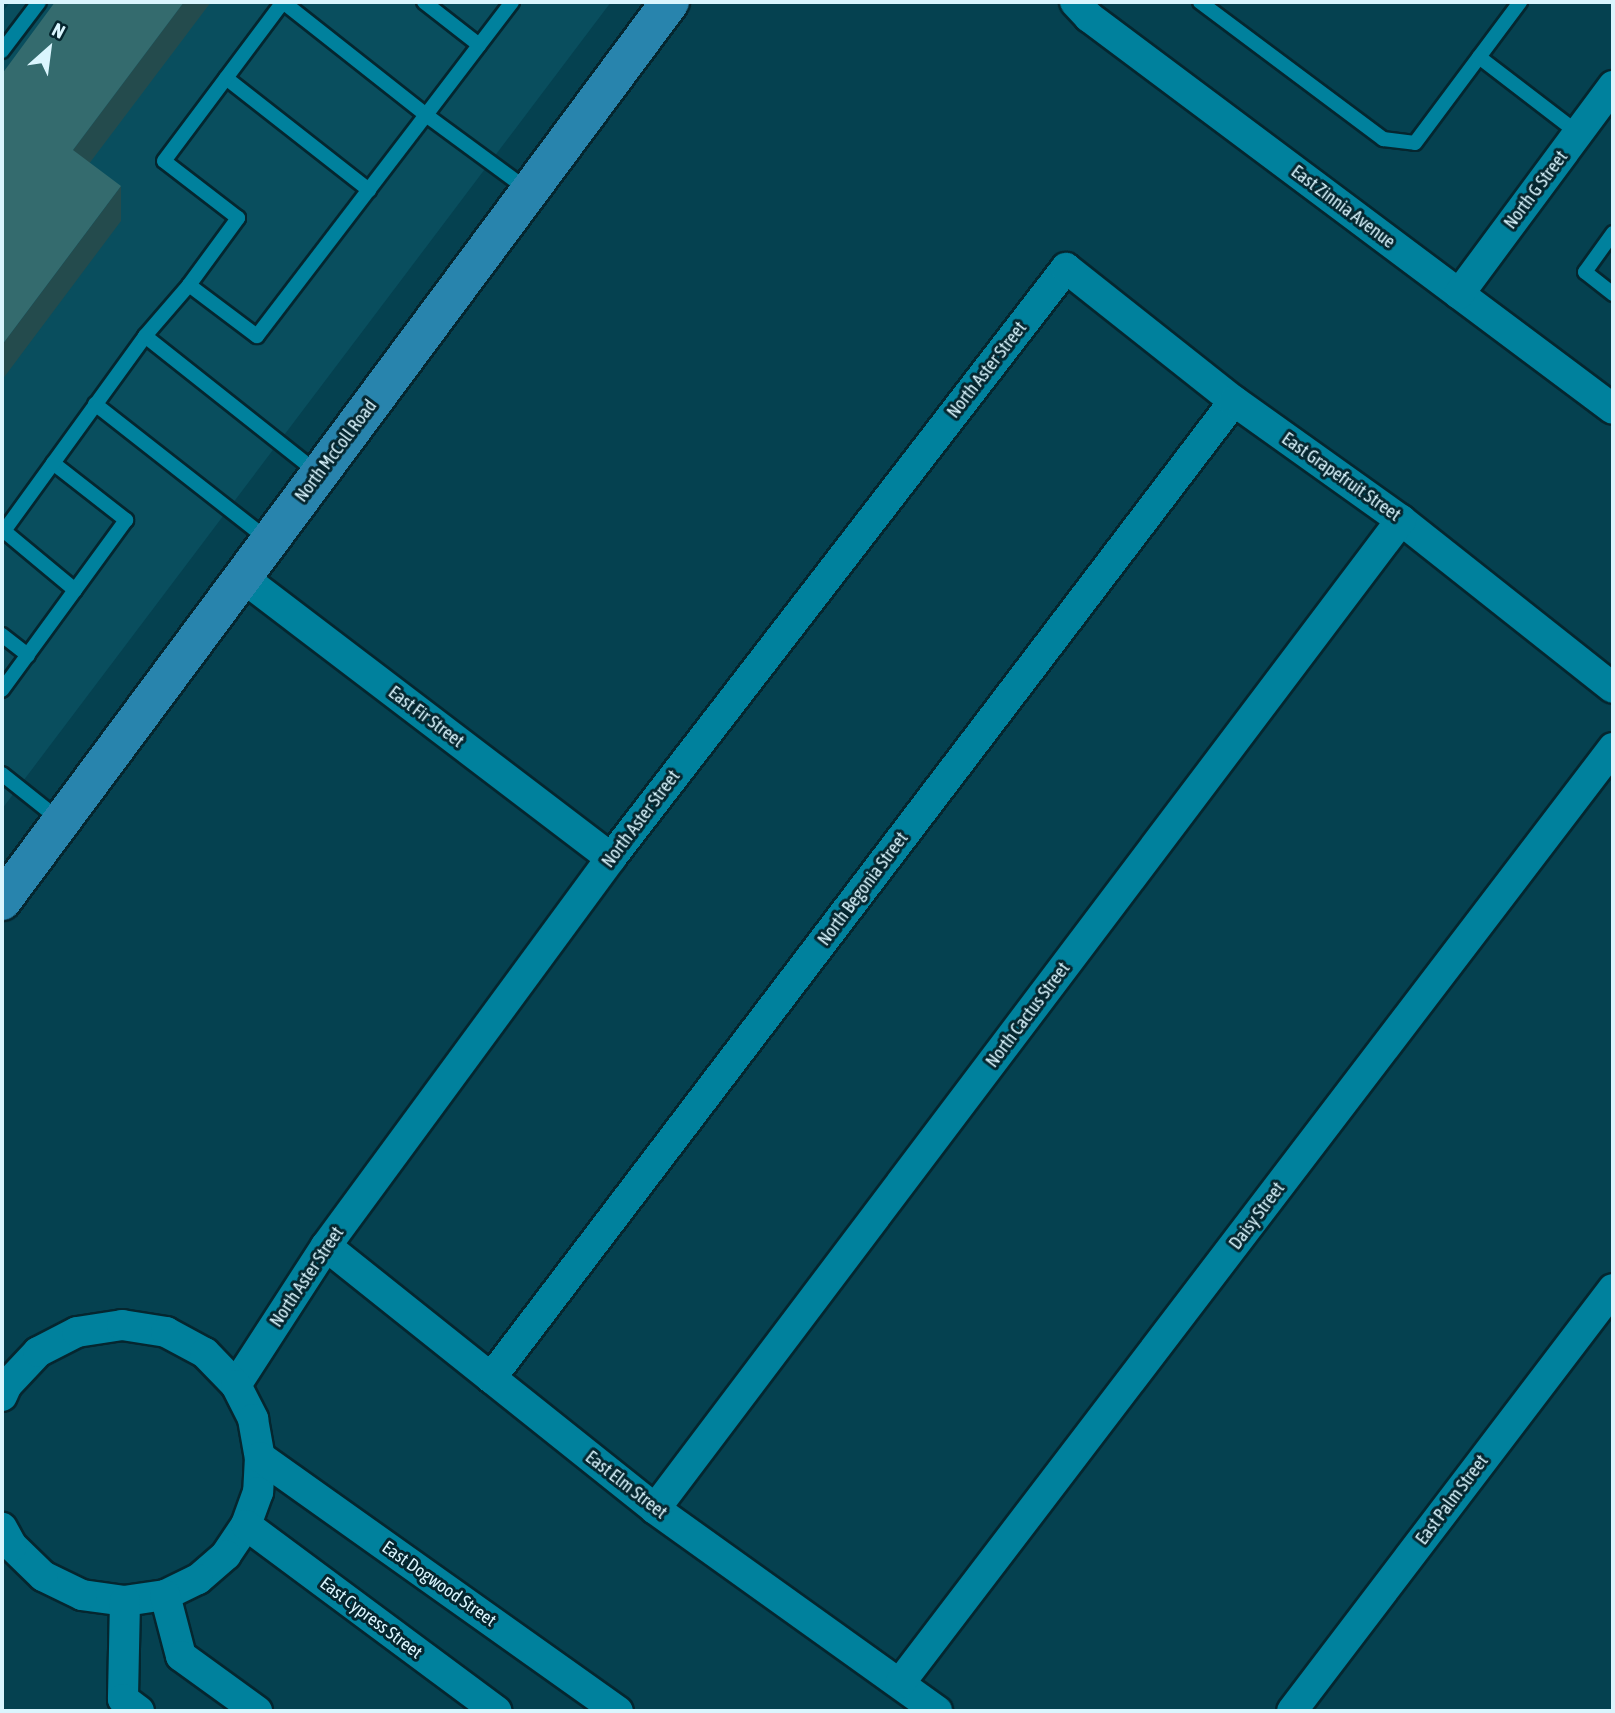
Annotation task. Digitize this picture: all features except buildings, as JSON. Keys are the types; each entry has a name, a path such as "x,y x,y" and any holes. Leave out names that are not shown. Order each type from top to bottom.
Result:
{"main road":[{"name":"North McColl Road","path":"2,901 670,2"}],"street":[{"name":"East Zinnia Avenue","path":"1080,4 1613,409"},
{"name":"North G Street","path":"1459,294 1613,86"},
{"name":"East Grapefruit Street","path":"1066,268 1234,401 1401,520 1613,688"},
{"name":"North Aster Street","path":"236,1385 326,1246 611,858 1066,268"},
{"name":"North Begonia Street","path":"491,1378 1234,401"},
{"name":"North Cactus Street","path":"655,1509 1401,520"},
{"name":"East Fir Street","path":"242,577 611,858"},
{"name":"Daisy Street","path":"900,1683 1613,748"},
{"name":"East Elm Street","path":"326,1246 655,1509 937,1711"},
{"name":"East Palm Street","path":"1292,1711 1613,1289"},
{"path":"2,1528 12,1546 43,1576 82,1595 125,1601 165,1595 198,1579 226,1555 246,1525 258,1492 260,1457 253,1419 236,1385 205,1353 166,1332 122,1325 77,1332 38,1352 4,1387"},
{"name":"East Dogwood Street","path":"260,1457 618,1711"},
{"name":"East Cypress Street","path":"246,1525 496,1711"},
{"path":"165,1595 181,1656 257,1711"},
{"path":"125,1601 123,1699 139,1711"}],"lane":[{"path":"2,51 39,2"},
{"path":"75,590 3,530 145,336 189,285 239,218 164,161 283,2 529,191"},
{"path":"424,2 479,45"},
{"path":"189,285 257,336 512,2"},
{"path":"1200,2 1383,139 1415,144 1520,2"},
{"path":"1479,57 1578,133"},
{"path":"226,78 369,190"},
{"path":"1613,233 1585,272 1613,294"},
{"path":"145,336 319,474"},
{"path":"95,404 269,541"},
{"path":"2,690 126,520 53,463"},
{"path":"2,635 28,655"},
{"path":"2,774 61,821"}],"shaded area":[{"path":"10,2 611,2 2,809 2,13"}]}
